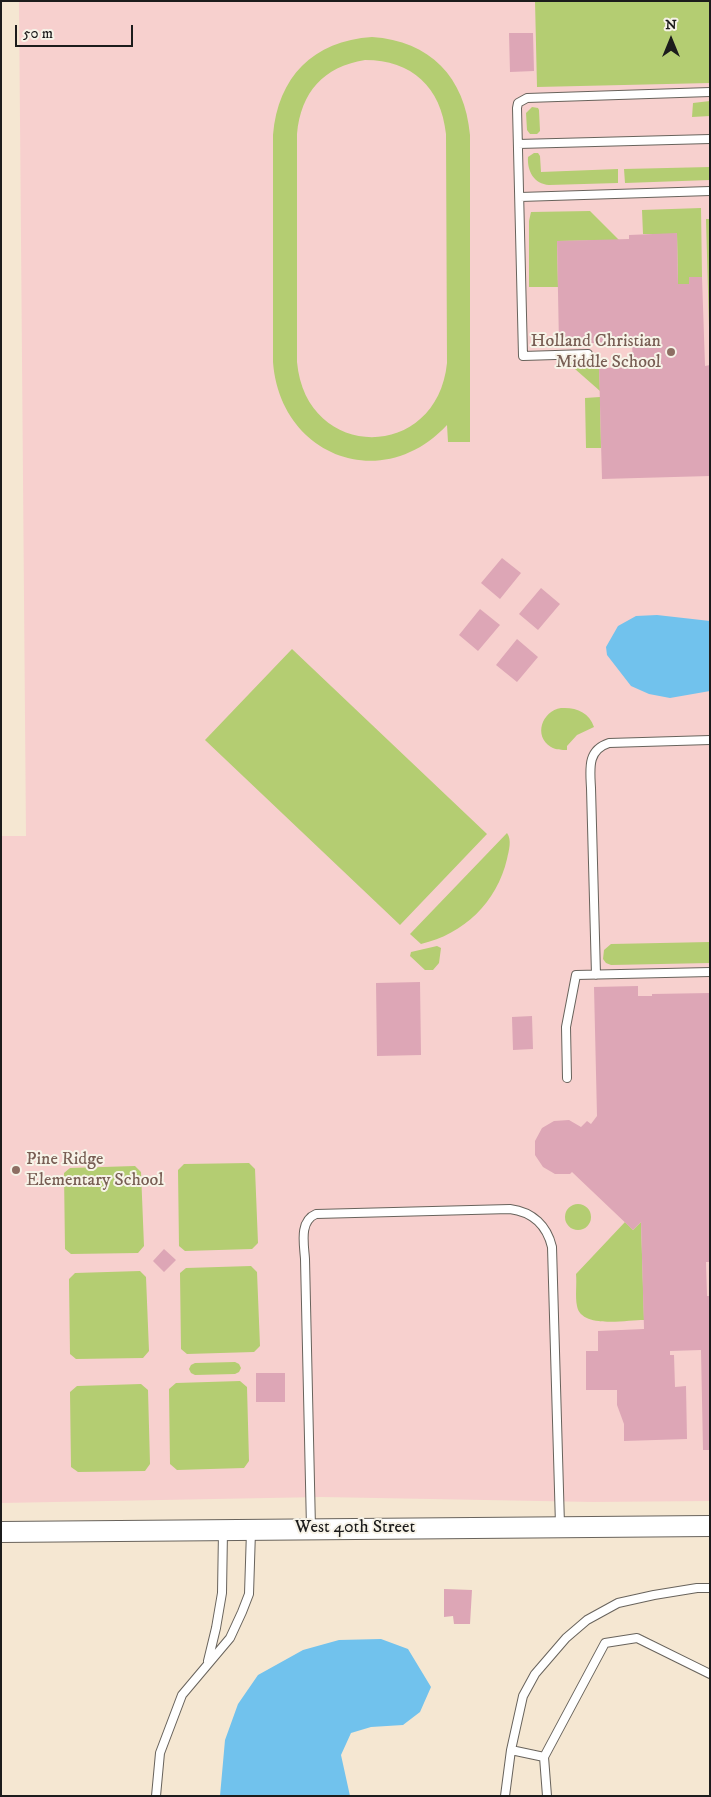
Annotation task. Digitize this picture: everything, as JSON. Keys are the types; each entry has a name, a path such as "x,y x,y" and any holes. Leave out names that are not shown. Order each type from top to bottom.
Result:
{"street":[{"name":"West 40th Street","path":"1,1532 710,1526"}],"lane":[{"path":"588,354 523,356 517,106 520,101 527,98 710,92"},
{"path":"518,144 710,139"},
{"path":"520,196 710,191"},
{"path":"596,974 590,788 590,761 592,755 599,747 608,743 710,740"},
{"path":"567,1078 566,1027 576,975 710,972"},
{"path":"311,1528 304,1230 307,1221 316,1214 510,1209 523,1212 538,1220 547,1232 552,1248 560,1528"},
{"path":"208,1664 222,1593 223,1529"},
{"path":"156,1796 160,1753 182,1695 230,1638 242,1612 248,1594 251,1529"},
{"path":"505,1796 511,1750 523,1696 535,1674 566,1638 587,1620 618,1603 654,1595 697,1588 710,1588"},
{"path":"547,1796 544,1757 605,1643 637,1638 710,1674"},
{"path":"511,1750 544,1757"}],"shaded area":[{"path":"19,1 710,1 710,1501 593,1502 322,1497 1,1503 1,836 26,836"}],"green space":[{"path":"535,1 710,1 710,83 537,87"},
{"path":"372,37 393,40 427,54 441,66 461,96 467,114 470,135 470,442 448,442 447,425 421,446 393,458 365,461 338,455 314,442 294,421 280,395 273,362 273,135 276,114 282,96 302,66 316,54 351,40","holes":["365,60 382,61 397,65 421,79 431,90 443,117 446,134 447,363 438,395 421,419 398,433 372,437 346,432 323,418 306,395 297,362 297,134 303,106 309,94 326,75 350,63"]},
{"path":"710,101 710,116 692,117 693,103"},
{"path":"532,107 539,110 540,131 537,134 530,134 527,130 526,113"},
{"path":"538,153 540,156 541,172 618,169 618,183 544,184 539,182 530,172 528,157"},
{"path":"710,167 710,180 625,183 624,169"},
{"path":"701,208 702,277 689,277 689,284 678,284 677,234 643,234 642,210"},
{"path":"590,211 619,240 557,241 558,287 529,287 529,221 531,212"},
{"path":"706,219 710,219 710,330 709,327"},
{"path":"590,361 599,368 600,391 567,362"},
{"path":"600,397 601,448 586,448 585,398"},
{"path":"292,649 487,834 400,925 205,740"},
{"path":"561,708 572,708 585,714 594,727 577,735 567,746 567,750 551,747 545,742 541,731 542,724 549,714"},
{"path":"507,833 510,842 507,859 502,875 487,902 476,914 451,933 421,944 410,934"},
{"path":"710,942 710,963 611,965 603,959 604,950 611,944"},
{"path":"437,946 441,948 439,963 433,970 425,970 410,956 411,952"},
{"path":"249,1163 255,1169 258,1243 252,1249 185,1251 179,1246 178,1170 184,1164"},
{"path":"135,1166 141,1172 144,1246 138,1253 71,1254 65,1249 64,1173 70,1168"},
{"path":"578,1204 588,1207 591,1217 588,1227 578,1230 568,1227 565,1217 568,1207"},
{"path":"625,1222 633,1230 641,1222 644,1320 595,1321 580,1313 577,1306 576,1274"},
{"path":"251,1266 257,1272 260,1346 254,1352 187,1354 181,1349 180,1273 186,1268"},
{"path":"140,1271 146,1277 149,1351 143,1358 76,1359 70,1354 69,1279 75,1273"},
{"path":"235,1362 241,1368 235,1374 195,1375 189,1369 195,1363"},
{"path":"240,1381 247,1387 249,1461 244,1468 177,1470 170,1464 169,1389 176,1383"},
{"path":"141,1384 148,1390 150,1464 145,1471 78,1472 71,1467 70,1392 77,1386"}],"water":[{"path":"657,615 710,621 710,691 670,698 649,694 631,686 607,655 606,647 618,626 636,616"},
{"path":"381,1639 408,1649 431,1687 420,1712 403,1725 371,1727 351,1733 341,1755 350,1796 220,1796 225,1740 238,1704 258,1675 303,1650 339,1640"}],"building":[{"path":"509,33 533,33 534,71 510,72"},
{"path":"677,233 678,284 689,284 689,277 702,277 705,366 710,365 710,476 602,479 599,368 633,367 632,342 559,344 557,241 629,239 629,235"},
{"path":"502,558 521,573 500,599 481,583"},
{"path":"541,588 560,604 538,630 519,614"},
{"path":"480,609 500,625 478,651 459,635"},
{"path":"517,639 538,657 517,682 496,665"},
{"path":"420,982 421,1055 377,1056 376,983"},
{"path":"638,986 638,996 710,993 710,1262 706,1262 707,1296 710,1296 710,1450 703,1450 701,1350 670,1351 670,1355 674,1355 675,1387 686,1386 687,1439 624,1441 624,1424 617,1405 617,1390 586,1390 586,1351 598,1351 598,1331 644,1329 641,1222 633,1230 572,1172 570,1174 555,1174 543,1167 535,1155 535,1141 542,1128 554,1121 569,1120 581,1127 587,1121 591,1124 597,1116 594,987"},
{"path":"532,1016 533,1049 513,1050 512,1017"},
{"path":"164,1249 176,1260 164,1272 153,1261"},
{"path":"256,1373 285,1373 285,1402 256,1402"},
{"path":"444,1589 472,1590 470,1624 454,1624 453,1616 444,1617"}],"place":[{"name":"Holland Christian Middle School","path":"671,352"},
{"name":"Pine Ridge Elementary School","path":"16,1170"}]}
